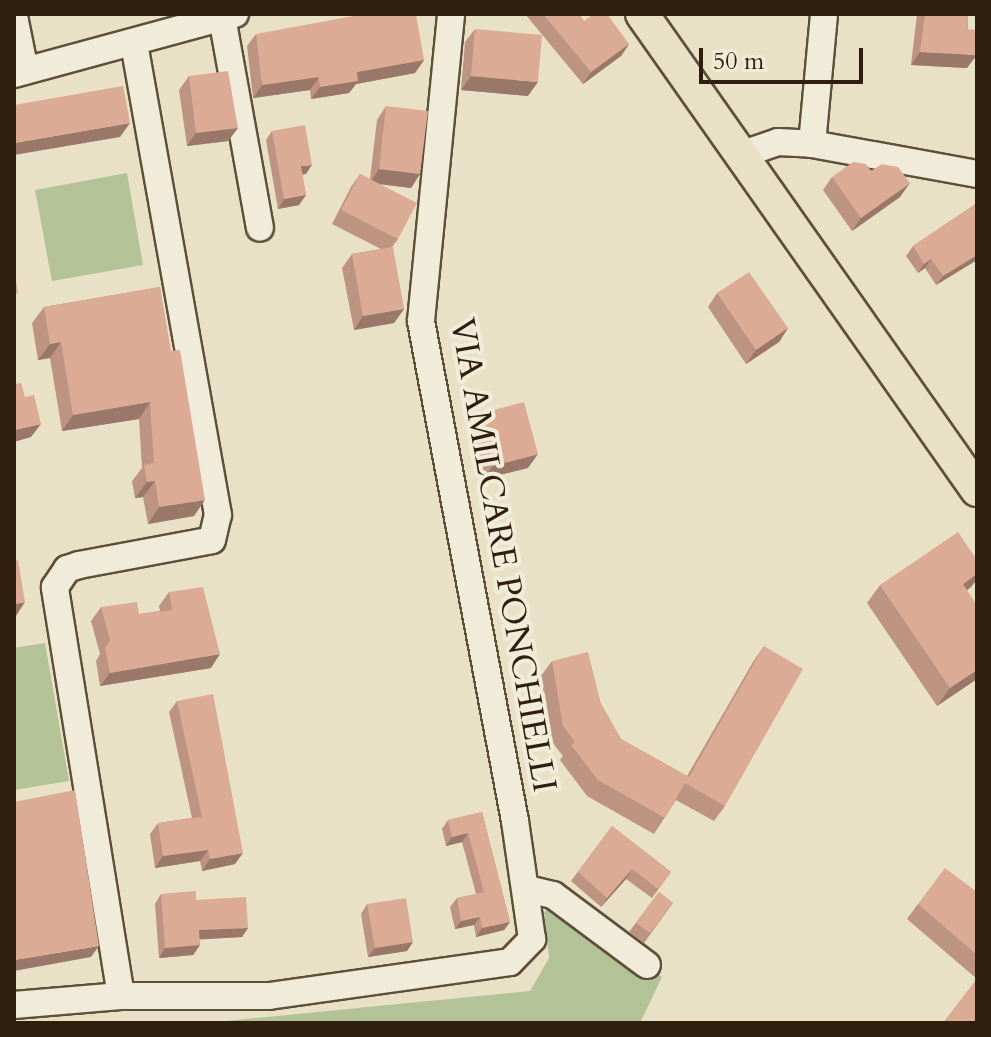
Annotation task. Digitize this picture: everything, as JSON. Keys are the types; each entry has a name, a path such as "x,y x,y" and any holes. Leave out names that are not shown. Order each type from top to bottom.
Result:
{"main road":[{"path":"642,14 977,490"}],"street":[{"name":"VIA AMILCARE PONCHIELLI","path":"121,996 269,996 520,956 532,939 515,821 421,321 451,14"},
{"path":"812,144 824,14"},
{"path":"14,16 20,72 229,16 260,228"},
{"path":"14,1005 121,996 55,587 67,569 79,565 212,540 218,515 134,42"},
{"path":"743,154 778,142 812,144 977,174"},
{"path":"527,889 553,895 647,965"}],"green space":[{"path":"127,173 143,265 52,281 35,190"},
{"path":"45,643 69,781 14,790 14,648"},
{"path":"555,902 662,977 640,1023 206,1023 530,991 549,958 544,912"}],"building":[{"path":"364,14 416,14 424,60 357,72 358,81 320,87 319,77 262,85 256,34"},
{"path":"543,14 579,14 584,21 594,14 607,14 629,44 591,72"},
{"path":"925,14 968,14 967,29 977,30 977,55 920,52"},
{"path":"475,29 542,35 538,82 471,76"},
{"path":"228,71 238,128 196,133 189,76"},
{"path":"123,86 130,123 14,143 14,105"},
{"path":"386,106 428,111 420,174 379,169"},
{"path":"305,125 312,165 301,166 306,195 284,199 272,131"},
{"path":"853,162 866,164 871,171 882,164 898,167 910,183 861,218 832,177"},
{"path":"360,174 417,203 398,239 341,210"},
{"path":"977,203 977,255 943,276 931,259 924,264 913,246"},
{"path":"393,247 404,309 363,316 352,254"},
{"path":"14,271 18,293 14,294"},
{"path":"749,272 788,328 756,350 717,293"},
{"path":"160,287 171,351 180,350 205,500 159,507 155,481 147,482 144,465 154,463 150,402 73,415 61,342 50,344 44,307"},
{"path":"21,383 25,397 34,395 41,424 14,430 14,384"},
{"path":"524,402 538,454 493,466 479,414"},
{"path":"958,532 977,560 977,574 963,584 977,605 977,670 950,688 880,585"},
{"path":"18,560 25,602 14,604 14,561"},
{"path":"203,587 220,654 110,673 105,648 110,640 101,607 137,602 139,614 172,610 169,592"},
{"path":"764,646 803,669 725,806 685,783 665,818 598,780 571,745 575,742 563,726 552,661 588,652 601,704 621,739 689,777"},
{"path":"213,694 243,853 210,859 208,850 163,856 158,823 202,817 177,701"},
{"path":"75,790 99,946 14,960 14,802"},
{"path":"482,812 510,922 482,928 480,917 461,921 457,898 484,892 468,833 452,837 448,820"},
{"path":"612,826 671,872 658,889 632,869 607,898 578,872"},
{"path":"945,868 977,892 977,955 918,904"},
{"path":"196,891 196,900 246,897 248,928 199,930 200,945 165,948 161,894"},
{"path":"659,892 673,903 650,933 636,923"},
{"path":"406,898 413,942 375,948 367,904"},
{"path":"977,979 977,1023 944,1022"}]}
